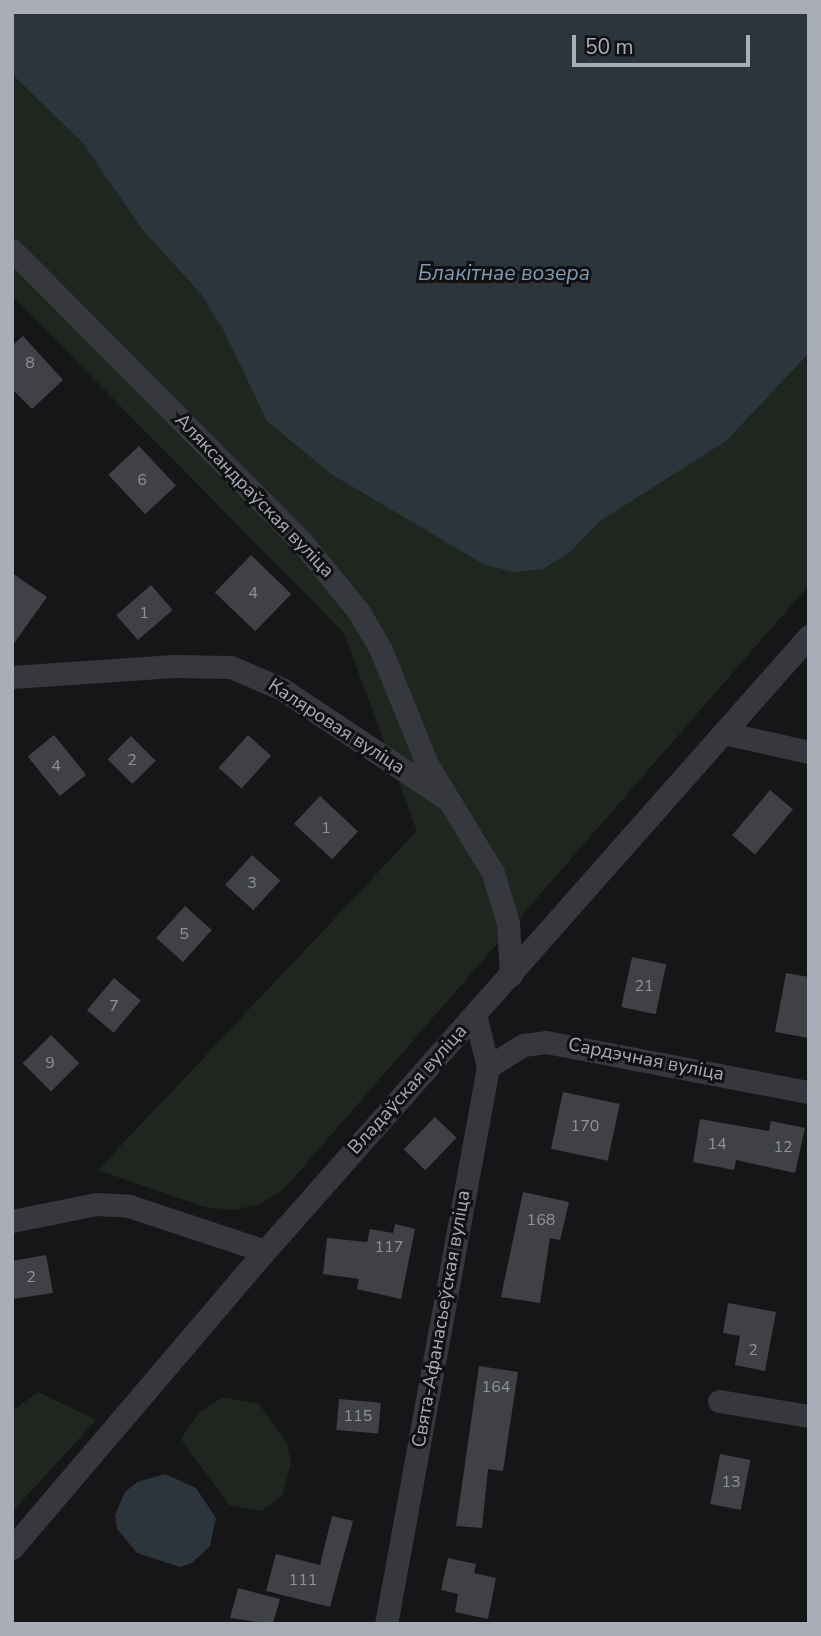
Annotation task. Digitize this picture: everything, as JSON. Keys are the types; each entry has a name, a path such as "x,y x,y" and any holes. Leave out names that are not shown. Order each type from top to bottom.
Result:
{"street":[{"name":"Аляксандраўская вуліца","path":"12,250 333,575 381,650 422,752 446,798 493,873 508,923 511,975"},
{"name":"Владаўская вуліца","path":"12,1548 265,1251 809,636"},
{"name":"Каляровая вуліца","path":"12,677 184,665 231,667 282,689 446,798"},
{"path":"724,733 809,752"},
{"name":"Свята-Афанасьеўская вуліца","path":"386,1624 488,1067 475,1015"},
{"name":"Сардэчная вуліца","path":"488,1067 523,1045 545,1042 809,1092"},
{"path":"12,1221 96,1204 129,1206 265,1251"},
{"path":"719,1401 809,1416"}],"shaded area":[{"path":"12,12 809,12 809,585 284,1189 260,1204 234,1210 204,1207 98,1170 417,831 344,633 12,296"},
{"path":"38,1392 96,1420 12,1512 12,1411"},
{"path":"223,1397 259,1404 287,1443 291,1463 282,1496 261,1511 229,1505 181,1439 199,1413"}],"water":[{"name":"Блакітнае возера","path":"12,12 809,12 809,353 726,441 600,521 570,552 543,569 516,572 485,565 331,474 267,421 224,331 201,294 142,229 83,143 12,74"},
{"path":"165,1474 196,1488 216,1518 210,1546 192,1563 180,1567 137,1553 117,1529 115,1515 125,1492 137,1482"}],"building":[{"path":"23,336 63,380 32,409 12,389 12,346"},
{"path":"139,446 176,485 145,514 108,475"},
{"path":"251,555 291,594 255,631 215,592"},
{"path":"12,573 47,597 12,646"},
{"path":"151,585 173,610 138,640 116,615"},
{"path":"54,735 86,775 60,796 28,756"},
{"path":"248,735 271,756 242,788 219,768"},
{"path":"131,736 156,761 132,784 108,759"},
{"path":"770,790 793,809 755,854 732,835"},
{"path":"320,796 358,831 332,859 294,824"},
{"path":"252,855 280,880 253,910 225,885"},
{"path":"185,906 212,930 183,962 156,938"},
{"path":"632,957 666,964 656,1014 621,1007"},
{"path":"786,973 809,977 809,1038 775,1032"},
{"path":"114,978 141,1000 114,1033 87,1010"},
{"path":"51,1035 79,1063 51,1092 23,1063"},
{"path":"563,1092 620,1104 608,1161 551,1149"},
{"path":"435,1117 457,1138 425,1170 404,1149"},
{"path":"700,1119 769,1131 771,1121 805,1128 795,1173 736,1160 734,1170 693,1162"},
{"path":"523,1192 569,1202 560,1240 550,1238 540,1303 501,1297"},
{"path":"395,1224 415,1229 401,1299 357,1289 359,1279 323,1274 327,1238 367,1242 370,1229 393,1233"},
{"path":"46,1255 53,1293 12,1299 12,1261"},
{"path":"728,1303 776,1312 765,1371 735,1365 740,1336 723,1333"},
{"path":"479,1366 518,1372 503,1471 488,1469 482,1528 456,1526"},
{"path":"339,1399 381,1403 378,1434 336,1430"},
{"path":"720,1454 750,1460 741,1510 710,1504"},
{"path":"332,1516 353,1521 330,1607 266,1591 276,1554 320,1565"},
{"path":"448,1558 476,1564 474,1573 496,1578 488,1619 455,1612 458,1594 441,1590"},
{"path":"238,1588 280,1599 273,1624 230,1618"}]}
